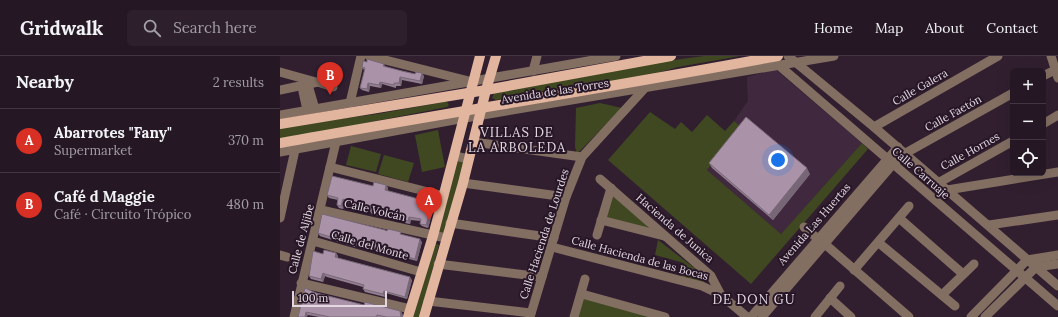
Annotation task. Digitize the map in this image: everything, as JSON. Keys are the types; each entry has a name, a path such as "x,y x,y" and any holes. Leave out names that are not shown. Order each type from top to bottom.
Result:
{"main road":[{"path":"409,313 433,236 480,56"},
{"path":"424,317 450,223 464,183 480,112 496,56"},
{"name":"Avenida de las Torres","path":"280,124 486,90 671,56"},
{"name":"Avenida de las Torres","path":"280,143 480,112 774,59"}],"street":[{"path":"350,103 361,56"},
{"path":"369,56 473,82"},
{"path":"533,71 537,56"},
{"name":"Avenida de las Torres","path":"280,115 616,56"},
{"name":"Avenida de las Torres","path":"480,112 645,88 774,59 834,56"},
{"name":"Calle Galera","path":"874,127 998,56"},
{"path":"1046,76 1057,74 1051,56"},
{"name":"Calle Carruaje","path":"793,58 989,225 1058,286"},
{"name":"Calle Carruaje","path":"774,59 1017,272 1058,306"},
{"path":"280,72 334,87"},
{"path":"280,90 305,86 318,82"},
{"path":"305,86 311,110"},
{"name":"Calle Hacienda de Lourdes","path":"531,315 566,197 582,157 645,88"},
{"name":"Calle Faetón","path":"901,151 1010,95"},
{"name":"Avenida de las Torres","path":"280,152 336,142 466,114"},
{"path":"1046,122 1058,115"},
{"name":"Calle de Aljibe","path":"294,317 321,210 336,142"},
{"path":"474,142 582,157"},
{"name":"Calle Hornes","path":"938,183 1010,143"},
{"path":"280,218 295,150"},
{"name":"Avenida Las Huertas","path":"751,317 818,238 901,151"},
{"path":"455,156 469,159"},
{"name":"Avenida Las Huertas","path":"762,317 826,245 890,161"},
{"path":"330,167 444,196"},
{"path":"947,190 1058,172"},
{"path":"280,177 290,175"},
{"name":"Hacienda de Junica","path":"600,179 711,276 721,295 747,317"},
{"path":"464,183 566,197"},
{"path":"597,235 611,188"},
{"path":"854,270 909,206"},
{"name":"Calle Volcán","path":"321,210 446,238"},
{"path":"989,225 1058,215"},
{"path":"899,218 963,274"},
{"path":"601,220 667,237"},
{"name":"Calle Hacienda de las Bocas","path":"450,223 553,242 702,286 721,295"},
{"path":"804,227 818,238"},
{"name":"Calle del Monte","path":"313,241 421,272"},
{"path":"879,242 955,306"},
{"path":"826,245 909,317"},
{"path":"971,317 1017,272 1027,260 1058,255"},
{"path":"438,264 542,277"},
{"path":"942,295 974,264"},
{"path":"984,304 988,314 1036,267 1058,264"},
{"path":"702,286 711,276"},
{"path":"574,317 582,294 585,279"},
{"path":"302,283 409,313"},
{"path":"815,317 840,286"},
{"path":"582,294 664,317"},
{"path":"830,298 851,317"},
{"path":"428,301 531,315"}],"shaded area":[{"path":"775,69 862,143 781,234 707,170 742,128 734,121 748,101 747,77"}],"green space":[{"path":"704,56 740,56 678,67 639,78 581,85 496,100 492,98 494,93 659,62"},
{"path":"447,102 449,105 447,107 280,140 280,127 377,114"},
{"path":"600,103 622,108 577,154 575,147 576,108"},
{"path":"650,112 675,129 681,122 692,132 707,115 725,131 734,121 742,128 707,170 781,234 862,143 868,149 751,284 608,160"},
{"path":"438,130 445,167 422,172 415,135"},
{"path":"351,146 381,154 376,172 346,165"},
{"path":"384,155 414,163 408,182 378,174"},
{"path":"457,160 465,162 443,235 436,234"},
{"path":"609,193 647,225 647,230 603,218"},
{"path":"658,240 701,273 704,277 704,281 700,284 681,279 684,263 655,255"},
{"path":"434,243 439,245 420,317 413,317"},
{"path":"583,298 652,317 577,317"}],"building":[{"path":"367,59 384,64 383,66 402,71 415,74 416,72 422,73 420,81 400,77 399,83 394,83 394,85 380,82 379,85 368,83 367,89 360,88 365,68 362,67 363,61 367,62"},
{"path":"746,117 807,168 769,215 709,163"},
{"path":"332,176 373,186 374,182 386,185 385,190 430,202 428,211 430,212 426,225 420,224 421,219 409,217 408,221 403,220 405,215 380,209 378,213 370,211 372,206 343,199 341,206 337,205 338,198 327,195"},
{"path":"322,214 387,231 388,229 401,232 400,234 420,239 415,259 353,242 353,244 318,233"},
{"path":"324,250 336,253 335,257 338,258 410,277 405,297 384,291 383,294 363,289 364,285 323,273 321,279 309,276 313,251 323,254"},
{"path":"305,288 316,293 364,305 365,302 400,311 401,317 377,315 376,317 330,317 306,312 305,317 298,317"}],"place":[{"name":"Café d Maggie","path":"330,95"},
{"name":"Abarrotes \"Fany\"","path":"429,220"}],"district":[{"name":"VILLAS DE LA ARBOLEDA","path":"517,140"},
{"name":"DE DON GU","path":"754,299"}]}
